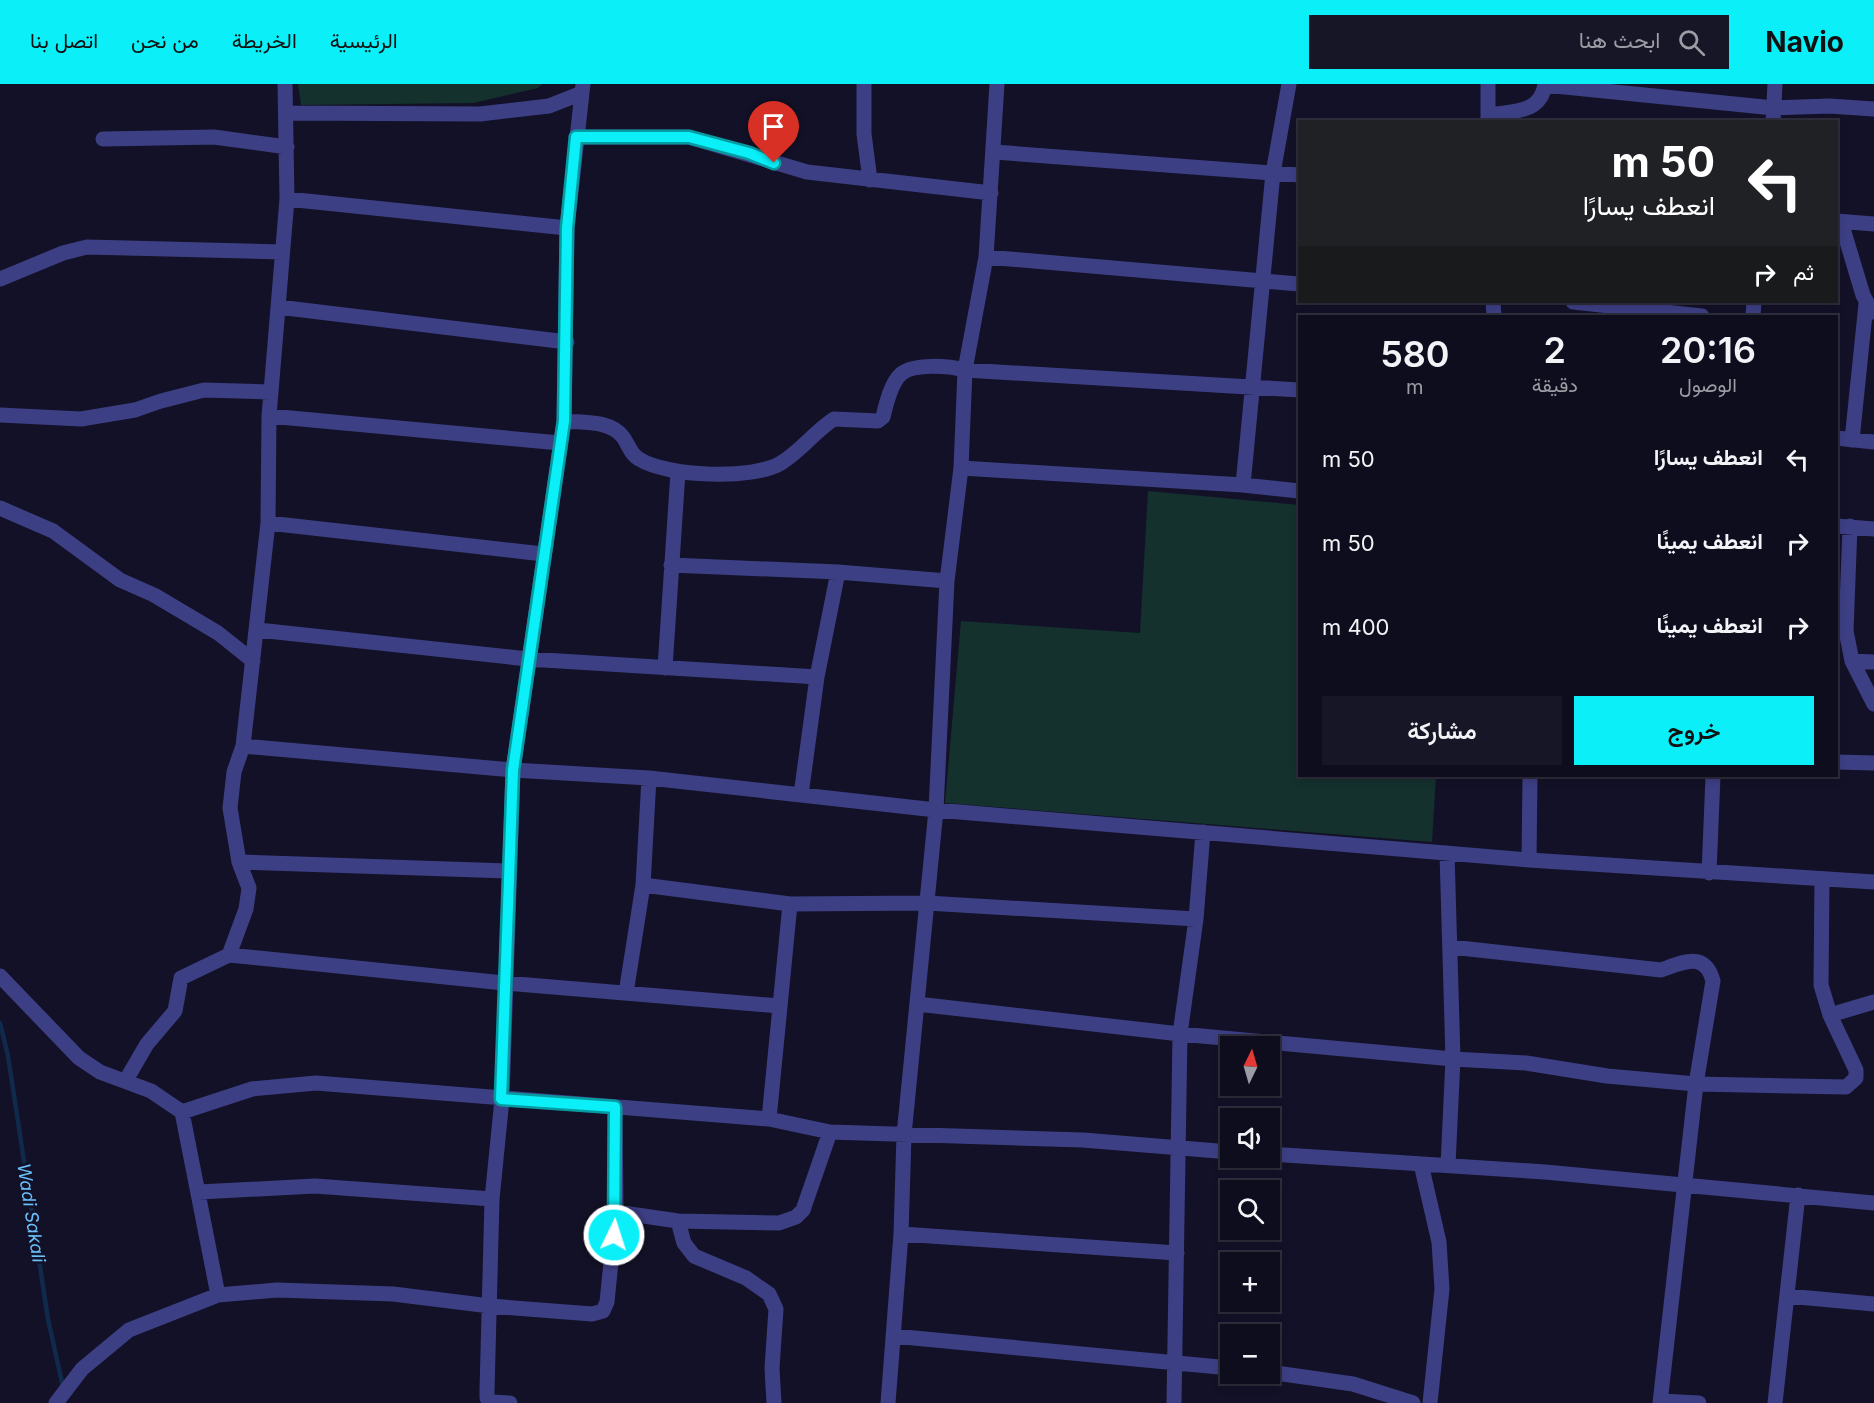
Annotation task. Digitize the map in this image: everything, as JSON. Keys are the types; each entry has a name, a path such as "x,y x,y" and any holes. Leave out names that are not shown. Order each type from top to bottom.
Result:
{"street":[{"path":"229,955 246,909 249,888 239,862 230,808 234,772 243,746 258,630 268,523 269,416 286,199 285,84"},
{"path":"864,84 864,134 870,180"},
{"path":"888,1403 901,1234 904,1135 936,810 948,581 961,468 965,370 986,257 997,84"},
{"path":"1243,485 1273,173 1288,84"},
{"path":"1488,84 1488,118 1530,108 1538,103 1545,85 1773,115 1829,106 1874,109"},
{"path":"1773,115 1775,84"},
{"path":"287,113 480,114 549,106 582,89"},
{"path":"510,1403 492,1402 487,1398 492,1199 501,1099 513,770 564,421 567,228 582,89"},
{"path":"103,139 214,137 287,147"},
{"path":"576,137 689,137 807,172 991,193"},
{"path":"994,152 1298,176"},
{"path":"286,199 567,228"},
{"path":"1852,440 1870,309 1839,222 1874,224"},
{"path":"0,279 63,253 87,247 282,252"},
{"path":"986,257 1298,284"},
{"path":"1582,303 1693,315"},
{"path":"278,307 567,342"},
{"path":"564,421 608,425 618,430 637,458 678,472 752,472 766,470 792,456 834,420 878,421 883,417 900,375 908,370 945,365 965,370 1298,390"},
{"path":"0,415 81,419 135,411 161,401 204,390 271,392"},
{"path":"269,416 561,443"},
{"path":"1838,438 1874,442"},
{"path":"961,468 1243,485 1298,491"},
{"path":"665,668 678,472"},
{"path":"0,508 53,531 120,580 154,596 218,633 254,661"},
{"path":"268,523 543,554"},
{"path":"1874,529 1843,526 1846,631 1852,661 1874,704"},
{"path":"671,565 838,572 948,581"},
{"path":"801,795 817,677 838,572"},
{"path":"258,630 528,659 817,677"},
{"path":"1852,661 1874,662"},
{"path":"243,746 513,770 650,778 936,810 1529,860 1874,882"},
{"path":"1838,762 1874,763"},
{"path":"1529,860 1530,777"},
{"path":"1709,873 1713,777"},
{"path":"626,993 643,885 650,778"},
{"path":"1174,1403 1180,1034 1196,920 1203,832"},
{"path":"1447,853 1453,1059 1448,1165"},
{"path":"239,862 508,871"},
{"path":"917,1004 1180,1034 1453,1059 1526,1063 1608,1076 1696,1084 1845,1087 1856,1078 1856,1070 1830,1015 1821,985 1819,963 1822,879"},
{"path":"643,885 790,904 927,903 1196,920"},
{"path":"769,1119 790,904"},
{"path":"1451,946 1661,970 1693,961 1703,963 1710,968 1713,981 1696,1084 1660,1402 1699,1403"},
{"path":"126,1080 147,1044 175,1011 181,978 229,955 504,983 780,1006"},
{"path":"0,976 79,1059 100,1072 151,1091 182,1112 218,1295"},
{"path":"1830,1015 1874,1002"},
{"path":"182,1112 252,1089 315,1083 769,1119 830,1132 1083,1140 1220,1151"},
{"path":"56,1403 82,1370 129,1330 218,1295 277,1290 393,1294 490,1306 592,1314 603,1311 607,1302 616,1212 615,1107"},
{"path":"616,1212 678,1221 778,1223 796,1217 803,1210 830,1132"},
{"path":"1280,1155 1448,1165 1874,1203"},
{"path":"1421,1164 1439,1242 1442,1289 1430,1403"},
{"path":"199,1192 315,1186 492,1199"},
{"path":"1775,1403 1798,1195"},
{"path":"678,1221 684,1243 694,1256 746,1278 769,1294 776,1309 772,1368 774,1403"},
{"path":"901,1234 1177,1253"},
{"path":"1787,1296 1874,1304"},
{"path":"893,1336 1220,1367"},
{"path":"1280,1374 1353,1384 1413,1403"}],"green space":[{"path":"298,84 542,84 538,88 473,103 301,105"},
{"path":"1148,491 1298,505 1298,777 1436,777 1432,842 945,803 961,621 1140,633"}],"waterway":[{"name":"Wadi Sakali","path":"0,1023 8,1056 48,1319 63,1387"}],"route":[{"path":"614,1235 616,1212 615,1107 501,1099 513,770 564,421 567,228 576,137 634,135 689,137 749,153 774,163"}]}
